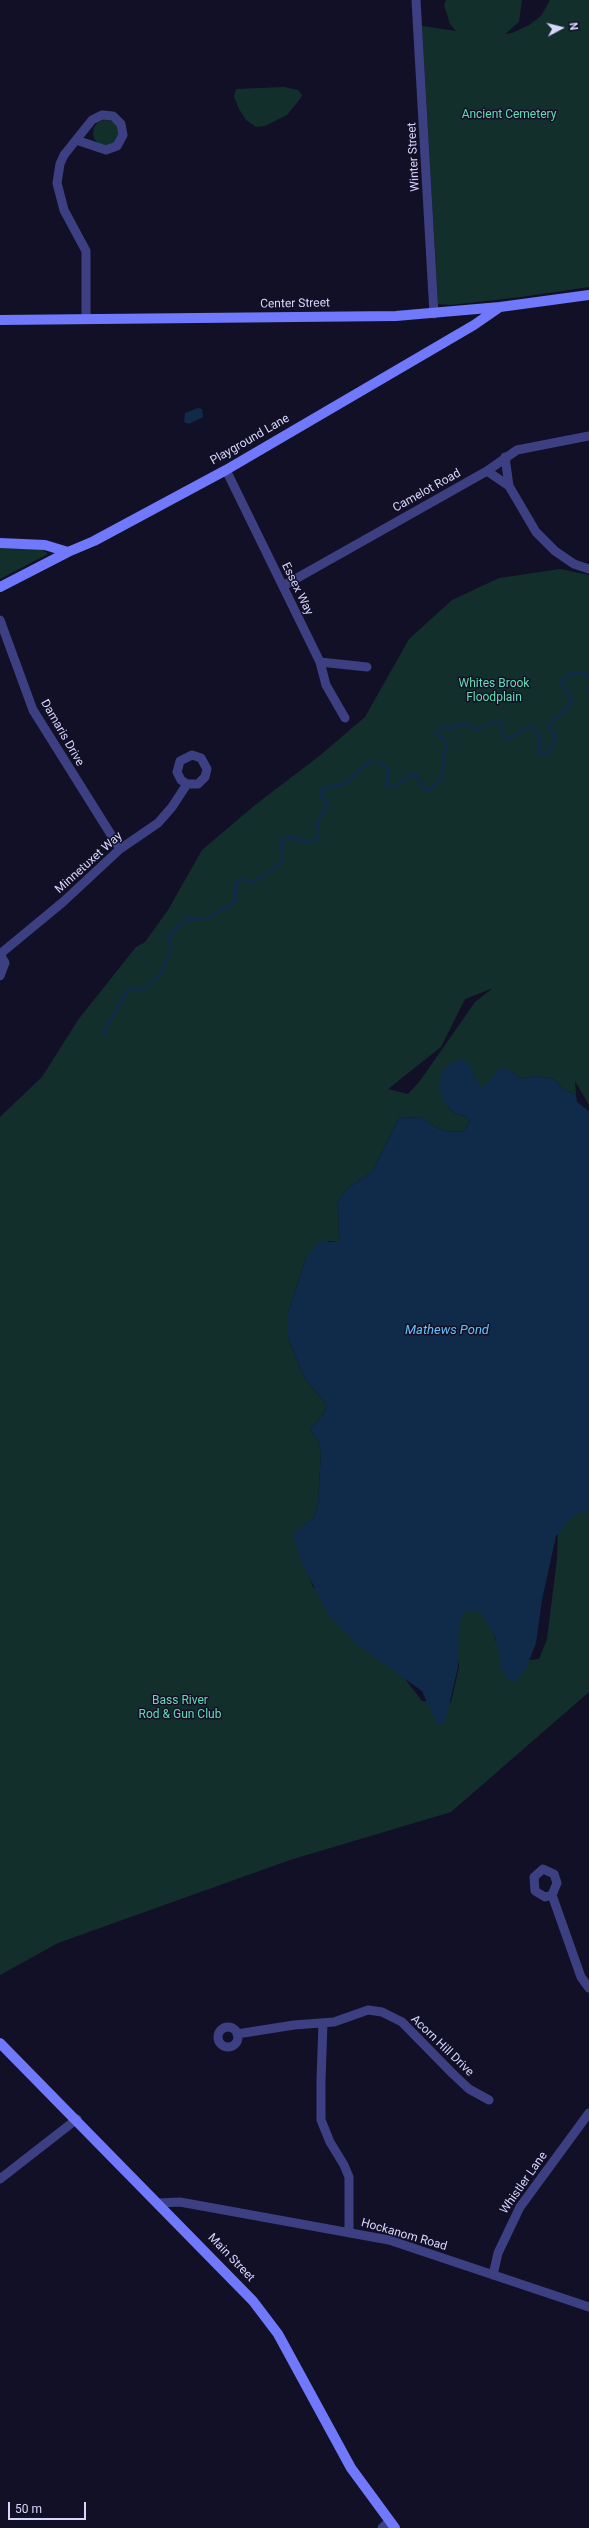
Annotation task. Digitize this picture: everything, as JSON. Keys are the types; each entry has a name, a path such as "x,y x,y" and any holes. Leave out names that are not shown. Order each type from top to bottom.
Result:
{"street":[{"name":"Winter Street","path":"416,0 434,314"},
{"path":"76,140 90,143 100,149 112,149 121,141 123,129 113,116 102,115 92,120 76,140 64,155 57,183 64,210 86,251 86,318"},
{"name":"Center Street","path":"0,320 86,318 193,319 434,314 589,295"},
{"name":"Playground Lane","path":"0,588 68,552 94,541 226,470 474,325 500,307"},
{"name":"Camelot Road","path":"283,586 487,471 517,450 536,445 589,436"},
{"path":"505,457 509,486 536,532 555,551 574,564 589,569"},
{"name":"Essex Way","path":"226,470 320,662 326,685 345,718"},
{"path":"487,471 509,486"},
{"path":"0,543 45,545 68,552"},
{"name":"Damaris Drive","path":"0,620 34,710 120,849"},
{"path":"320,662 367,667"},
{"name":"Minnetuxet Way","path":"0,976 5,963 0,954 63,902 120,849 158,823 172,807 187,784"},
{"path":"552,1895 581,1977 589,1988"},
{"name":"Acorn Hill Drive","path":"237,2034 294,2025 324,2023 368,2010 390,2016 414,2032 469,2089 489,2100"},
{"path":"324,2023 320,2080 322,2120 330,2142 344,2165 349,2177 349,2231"},
{"name":"Main Street","path":"0,2043 244,2290 271,2323 351,2468 389,2526"},
{"name":"Whistler Lane","path":"493,2275 498,2253 520,2207 589,2113"},
{"path":"0,2179 76,2119"},
{"name":"Hockanom Road","path":"159,2203 180,2202 349,2231 389,2240 589,2307"}],"green space":[{"name":"Ancient Cemetery","path":"446,0 522,0 519,22 505,34 512,33 529,25 541,16 550,0 589,0 589,287 450,305 438,304 422,26 456,31 450,24 444,5"},
{"path":"284,87 298,90 302,95 287,115 265,126 256,127 246,120 234,97 236,89"},
{"path":"106,120 115,124 119,133 115,142 106,146 97,142 93,133 97,124"},
{"path":"0,548 42,549 48,554 0,579"},
{"name":"Bass River Rod & Gun Club","path":"560,569 589,575 589,1105 575,1081 576,1095 563,1089 555,1080 534,1076 521,1079 512,1071 501,1069 483,1089 473,1075 446,1105 454,1113 467,1117 470,1122 464,1131 449,1132 435,1127 422,1118 399,1117 373,1171 347,1189 338,1201 339,1242 329,1241 306,1258 288,1313 288,1338 305,1379 327,1405 321,1417 310,1429 319,1442 321,1452 318,1504 314,1517 298,1531 301,1555 313,1587 344,1609 383,1650 422,1701 451,1702 459,1667 456,1646 435,1598 486,1609 496,1642 513,1662 539,1659 547,1639 557,1559 558,1526 589,1497 589,1692 451,1812 290,1860 58,1943 0,1975 0,1117 42,1077 78,1020 136,947 145,942 168,910 202,850 255,805 318,757 365,717 409,639 452,600 499,578","holes":["493,988 475,1002 420,1081 408,1094 388,1089 441,1047 465,999"]}],"water":[{"path":"198,408 202,409 203,417 189,424 184,422 185,413"},
{"name":"Mathews Pond","path":"462,1060 471,1066 473,1075 483,1088 501,1068 512,1071 521,1079 534,1076 549,1078 555,1080 563,1089 576,1095 577,1102 589,1111 589,1511 574,1515 556,1536 542,1600 536,1643 526,1669 516,1682 509,1680 503,1672 495,1637 487,1621 480,1612 466,1610 459,1623 458,1667 445,1723 437,1725 422,1691 359,1646 328,1614 301,1561 293,1535 314,1517 318,1504 321,1452 319,1442 310,1429 321,1417 327,1405 305,1379 288,1338 288,1313 306,1258 318,1242 339,1242 338,1201 347,1189 373,1171 399,1117 422,1118 435,1127 449,1132 464,1131 470,1122 467,1117 454,1113 446,1105 441,1095 440,1084 442,1072 450,1063"}],"waterway":[{"path":"103,1034 128,989 145,989 161,973 171,949 169,936 185,920 208,918 235,902 236,883 242,879 251,883 283,861 281,842 289,837 310,842 318,838 319,832 316,824 328,804 321,795 321,789 344,784 369,762 382,763 388,769 387,786 394,787 409,776 417,775 424,789 430,790 441,779 443,771 443,755 447,748 446,741 436,734 443,727 452,728 466,724 478,730 494,722 501,723 503,736 508,739 529,727 536,730 539,737 540,745 538,752 541,755 547,754 556,739 549,727 553,719 567,709 572,701 567,690 563,686 562,681 572,673 586,673 589,677"},
{"path":"589,687 589,692"}],"park label":[{"name":"Whites Brook Floodplain","path":"494,691"}]}
